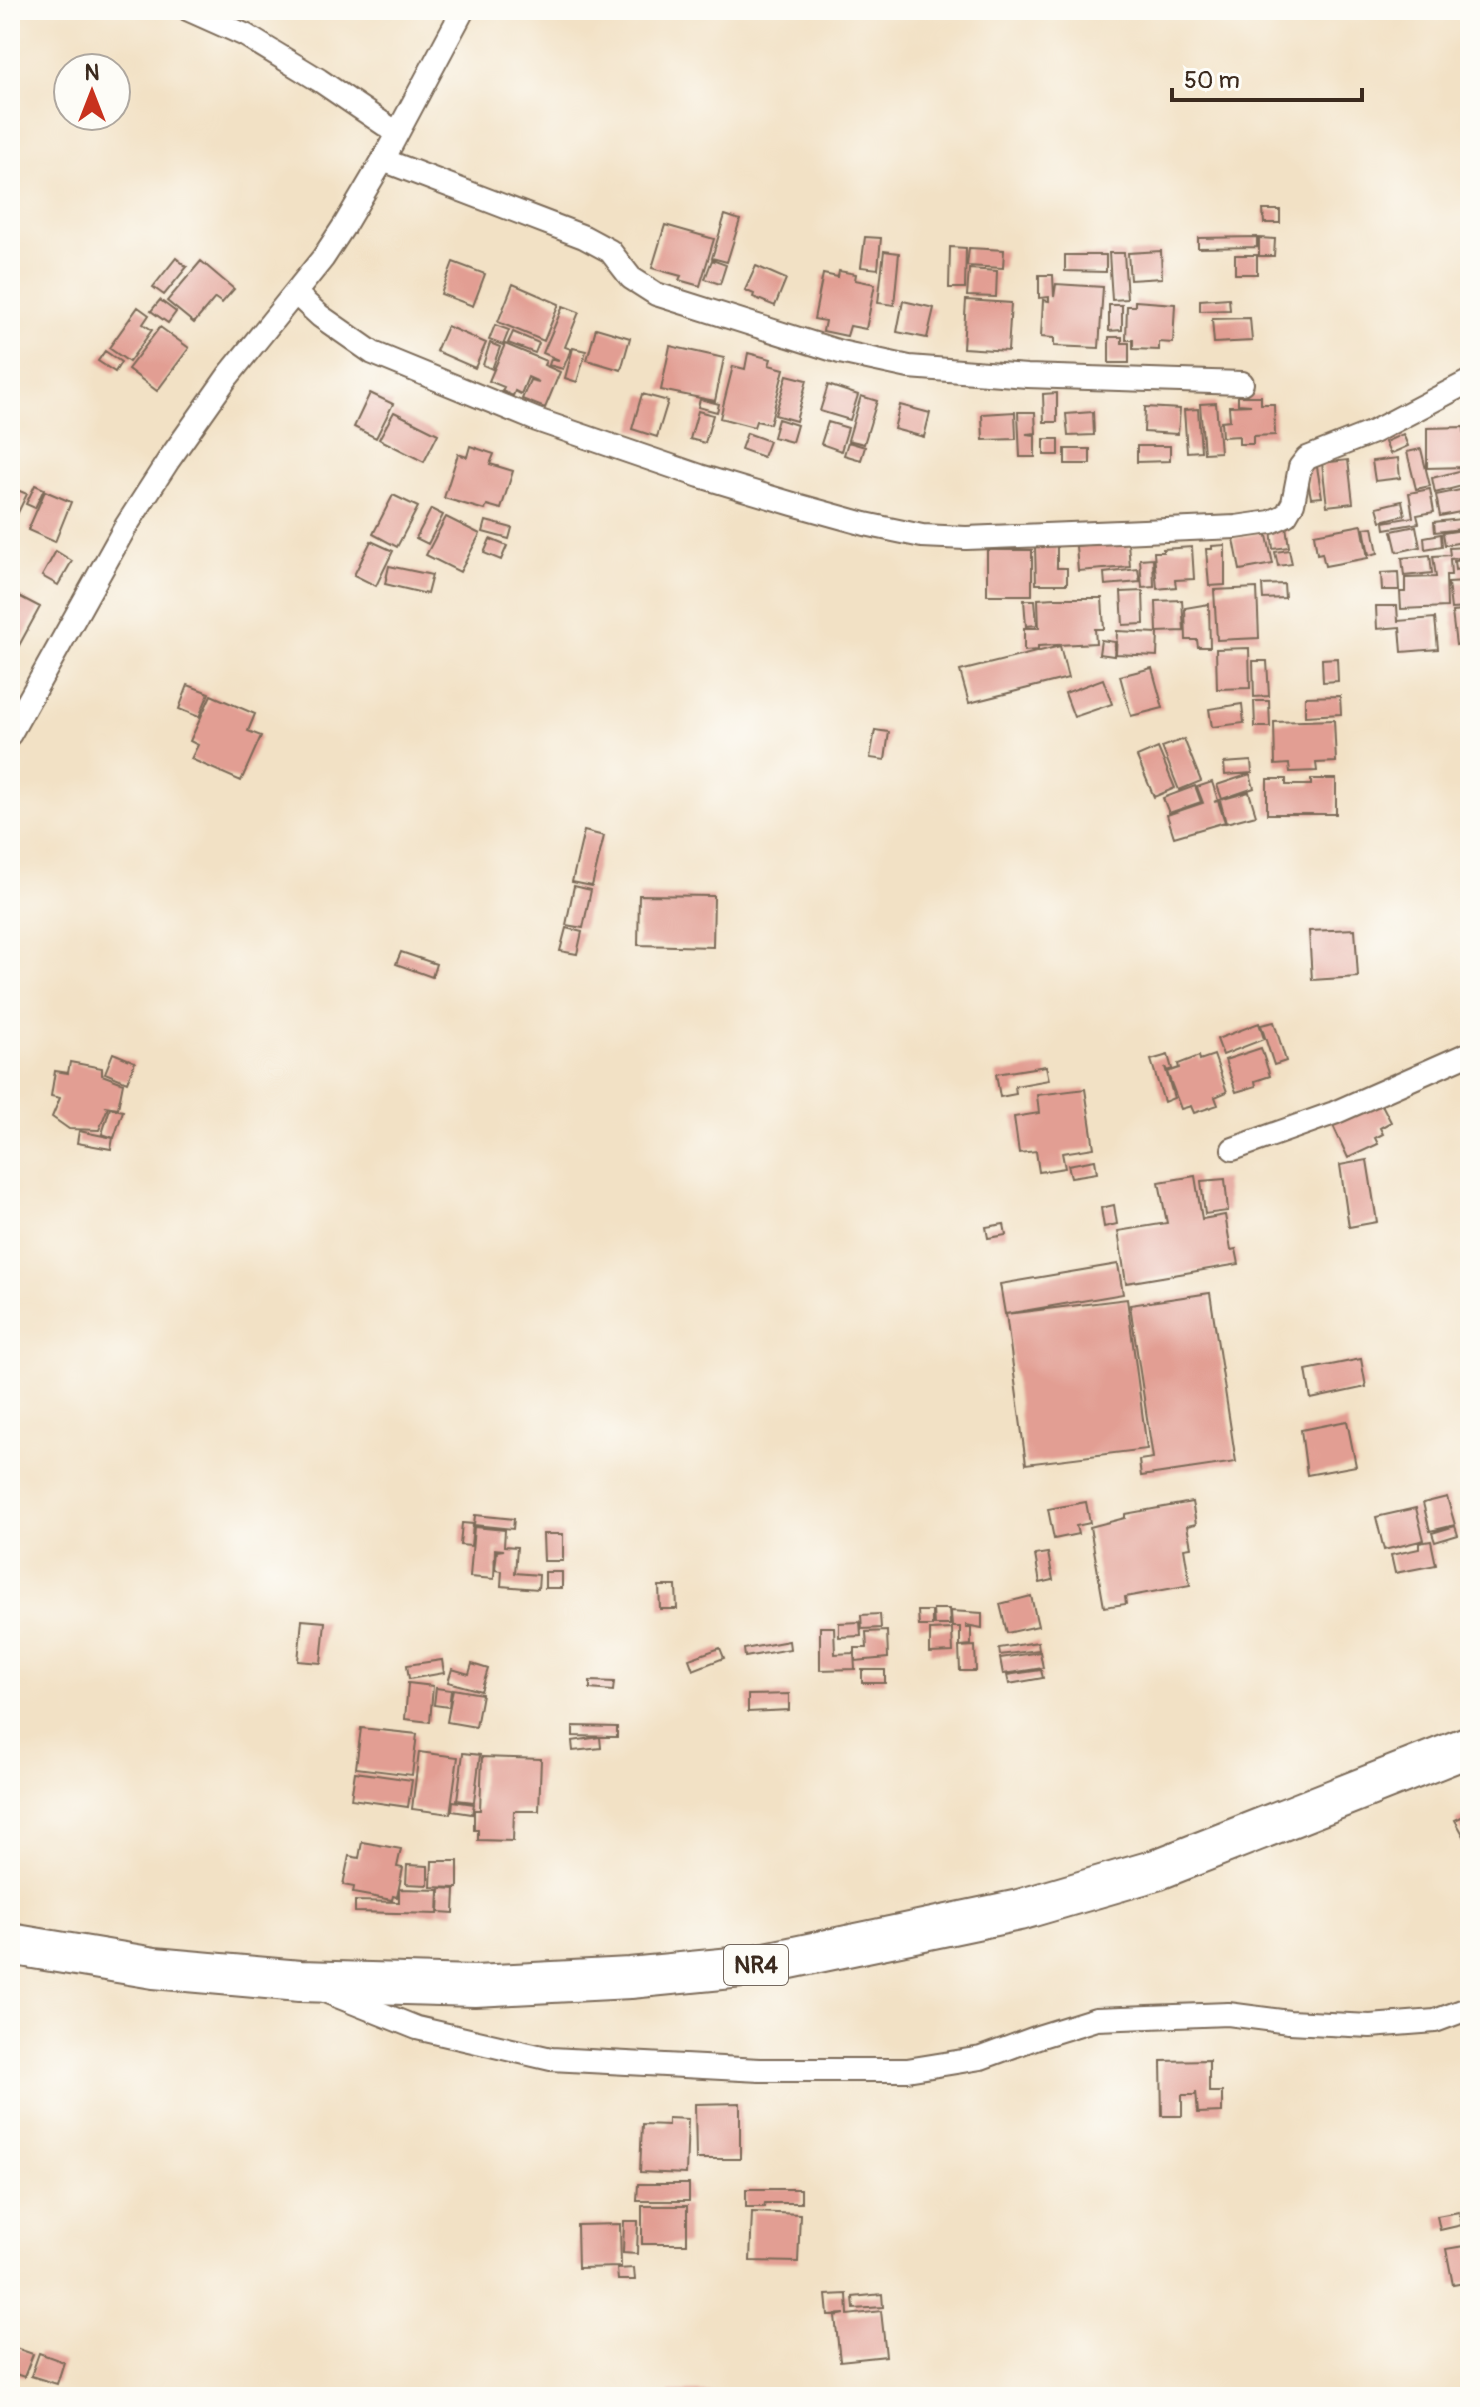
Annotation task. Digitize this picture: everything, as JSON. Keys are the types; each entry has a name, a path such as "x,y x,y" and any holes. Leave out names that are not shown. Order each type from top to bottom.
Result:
{"highway":[{"name":"NR4","path":"10,1944 154,1968 300,1981 475,1986 630,1978 752,1966 1019,1910 1156,1870 1470,1746"}],"street":[{"path":"189,10 245,35 397,133"},
{"path":"10,734 83,601 151,487 228,376 344,226 463,10"},
{"path":"383,160 584,237 610,251 631,278 656,294 840,352 909,367 1027,376 1242,383"},
{"path":"295,293 320,316 373,353 537,420 713,480 865,524 922,536 966,538 1120,532 1236,527 1271,522 1286,515 1293,503 1300,467 1307,458 1373,432 1470,381"},
{"path":"1233,1149 1334,1113 1470,1053"},
{"path":"300,1981 417,2028 551,2059 760,2070 907,2070 981,2058 1096,2019 1228,2014 1289,2022 1370,2026 1435,2021 1470,2008"}],"building":[{"path":"1263,210 1280,210 1280,223 1264,223"},
{"path":"725,215 740,220 727,262 712,258"},
{"path":"665,225 714,239 700,286 679,280 681,276 652,268"},
{"path":"865,237 881,238 878,269 861,267"},
{"path":"1257,237 1257,247 1198,248 1198,238"},
{"path":"1259,238 1275,239 1274,256 1259,256"},
{"path":"950,247 966,248 965,288 949,288"},
{"path":"969,248 1004,250 1003,268 967,266"},
{"path":"884,251 899,253 894,305 878,303"},
{"path":"1161,251 1162,278 1130,280 1128,253"},
{"path":"1109,253 1124,253 1127,299 1112,300"},
{"path":"1065,255 1106,255 1106,272 1065,271"},
{"path":"1235,255 1257,255 1257,274 1235,274"},
{"path":"176,258 187,267 164,295 153,287"},
{"path":"712,260 726,265 720,284 705,279"},
{"path":"201,261 234,289 222,303 215,298 194,323 167,301"},
{"path":"453,262 485,274 473,306 441,294"},
{"path":"756,266 786,279 775,306 753,297 754,294 745,290"},
{"path":"969,269 997,271 996,297 967,296"},
{"path":"839,271 856,274 855,280 875,284 866,329 850,326 847,336 823,331 825,321 814,319 823,274 838,277"},
{"path":"1039,275 1053,275 1054,297 1056,284 1103,287 1099,348 1054,346 1054,338 1041,337 1043,300 1049,301 1049,297 1039,298"},
{"path":"513,284 559,304 544,341 498,322"},
{"path":"1229,298 1230,310 1200,311 1200,300"},
{"path":"160,300 176,312 168,323 151,311"},
{"path":"966,300 1011,303 1008,351 963,348"},
{"path":"903,301 934,308 927,338 897,332"},
{"path":"1135,301 1175,304 1173,343 1159,342 1159,350 1133,349 1133,340 1126,340 1127,306 1135,306"},
{"path":"1109,305 1122,305 1122,330 1109,331"},
{"path":"563,306 579,312 565,347 571,349 563,369 549,365 551,359 559,360 543,353"},
{"path":"138,307 149,315 143,324 152,330 129,362 109,348"},
{"path":"1250,318 1252,341 1214,343 1212,319"},
{"path":"495,325 509,330 503,345 489,340"},
{"path":"447,326 486,343 475,368 436,351"},
{"path":"160,327 189,348 157,391 128,369"},
{"path":"596,328 630,338 621,370 587,360"},
{"path":"513,332 539,343 535,353 508,343"},
{"path":"1109,337 1122,337 1122,343 1129,343 1129,363 1109,363"},
{"path":"490,343 500,347 492,369 483,365"},
{"path":"505,344 546,361 544,365 560,372 545,408 522,399 530,380 539,382 528,377 521,394 515,391 513,396 502,391 504,387 489,381"},
{"path":"670,346 724,358 715,401 661,390"},
{"path":"573,348 586,351 577,382 565,378"},
{"path":"105,351 121,362 115,372 98,361"},
{"path":"748,353 771,359 769,365 784,369 770,424 756,421 754,427 720,418 733,366 745,369"},
{"path":"787,375 807,380 796,421 775,415"},
{"path":"828,385 858,395 850,420 820,411"},
{"path":"370,393 393,404 376,438 354,427"},
{"path":"1057,393 1057,422 1044,422 1043,394"},
{"path":"642,394 668,401 657,437 632,429"},
{"path":"861,396 877,401 864,444 848,440"},
{"path":"1238,396 1261,396 1261,404 1274,404 1275,435 1253,436 1253,444 1239,444 1239,436 1222,437 1221,421 1230,420 1229,406 1251,405 1238,404"},
{"path":"700,399 719,404 717,412 698,407"},
{"path":"1216,403 1220,452 1204,453 1200,404"},
{"path":"900,405 930,413 924,437 894,429"},
{"path":"1145,407 1180,409 1178,434 1144,432"},
{"path":"1198,409 1201,451 1187,452 1184,410"},
{"path":"698,411 713,415 705,443 690,439"},
{"path":"394,412 438,434 424,462 379,439"},
{"path":"1015,412 1016,439 983,440 982,414"},
{"path":"1018,412 1035,412 1036,433 1026,434 1035,435 1035,457 1020,457"},
{"path":"1093,412 1094,435 1068,436 1066,414"},
{"path":"778,419 797,425 792,442 773,437"},
{"path":"828,422 848,428 841,451 821,444"},
{"path":"1464,427 1466,467 1427,468 1427,428"},
{"path":"747,433 769,441 763,457 741,449"},
{"path":"1403,434 1408,446 1390,454 1385,442"},
{"path":"1044,439 1059,439 1059,455 1044,455"},
{"path":"848,442 865,447 861,460 844,455"},
{"path":"470,446 494,454 490,464 513,471 501,509 487,505 485,510 444,498 458,454 467,457"},
{"path":"1137,446 1170,446 1170,461 1137,462"},
{"path":"1065,449 1090,449 1090,464 1065,464"},
{"path":"1421,449 1430,486 1416,489 1407,452"},
{"path":"1398,458 1400,478 1375,481 1372,461"},
{"path":"1348,460 1353,503 1327,506 1322,463"},
{"path":"1317,467 1322,497 1311,498 1306,469"},
{"path":"1470,468 1470,484 1435,493 1432,478"},
{"path":"35,485 44,489 35,508 26,504"},
{"path":"10,487 27,494 10,529"},
{"path":"1470,488 1470,510 1440,516 1436,495"},
{"path":"1430,489 1434,512 1417,515 1419,523 1385,529 1384,522 1413,517 1409,493"},
{"path":"45,491 71,502 55,542 28,530"},
{"path":"393,495 418,507 397,547 373,534"},
{"path":"1402,501 1405,515 1381,521 1377,507"},
{"path":"431,509 443,515 428,544 416,538"},
{"path":"446,517 480,534 460,572 426,555"},
{"path":"1470,518 1470,528 1435,532 1434,522"},
{"path":"486,521 512,528 509,539 483,532"},
{"path":"1362,525 1368,558 1325,566 1322,553 1317,554 1314,534"},
{"path":"1286,526 1289,547 1273,549 1271,528"},
{"path":"1416,526 1420,547 1397,552 1392,531"},
{"path":"1373,527 1378,553 1369,555 1364,528"},
{"path":"1470,529 1470,541 1445,545 1443,533"},
{"path":"1266,531 1273,564 1240,570 1234,539"},
{"path":"1441,534 1442,546 1425,549 1424,537"},
{"path":"490,539 507,546 501,560 484,553"},
{"path":"371,541 393,551 376,586 354,575"},
{"path":"1128,543 1130,567 1078,571 1076,546"},
{"path":"1057,545 1057,568 1067,568 1067,584 1036,584 1035,546"},
{"path":"1225,545 1225,585 1209,586 1206,549"},
{"path":"1192,547 1194,579 1175,580 1176,587 1157,589 1154,552"},
{"path":"1466,547 1470,550 1470,557 1450,559 1451,575 1446,575 1447,607 1401,609 1400,592 1405,592 1405,578 1436,577 1433,556 1450,555 1449,548"},
{"path":"987,550 1032,550 1032,595 987,595"},
{"path":"1289,550 1292,564 1278,566 1275,552"},
{"path":"56,551 72,561 58,585 42,576"},
{"path":"1430,555 1432,573 1404,576 1402,558"},
{"path":"1153,558 1154,587 1142,588 1140,559"},
{"path":"1470,560 1470,578 1461,579 1460,569 1455,570 1454,561"},
{"path":"389,566 432,575 427,594 385,584"},
{"path":"1138,569 1140,582 1105,585 1104,573"},
{"path":"1398,572 1399,590 1382,590 1381,573"},
{"path":"1465,582 1465,585 1470,584 1467,608 1451,609 1448,583"},
{"path":"1284,584 1285,598 1263,599 1262,585"},
{"path":"1257,588 1259,638 1217,640 1214,590"},
{"path":"1143,591 1144,624 1123,625 1121,592"},
{"path":"11,592 40,607 16,651 10,647"},
{"path":"1102,598 1104,629 1095,629 1096,643 1038,646 1038,650 1024,651 1024,628 1039,628 1038,599"},
{"path":"1024,600 1035,600 1037,625 1026,626"},
{"path":"1182,600 1184,631 1157,632 1156,601"},
{"path":"1209,604 1210,647 1198,647 1197,640 1186,640 1185,608"},
{"path":"1376,606 1397,606 1398,621 1435,618 1438,649 1402,652 1400,627 1377,629"},
{"path":"1464,611 1468,643 1456,645 1452,612"},
{"path":"1117,631 1158,633 1157,656 1116,654"},
{"path":"1101,640 1115,642 1114,656 1099,654"},
{"path":"1060,646 1068,678 969,703 960,671"},
{"path":"1249,648 1250,688 1217,689 1216,649"},
{"path":"1337,658 1338,681 1323,682 1322,659"},
{"path":"1253,661 1267,661 1269,696 1254,697"},
{"path":"1152,668 1163,708 1131,716 1120,676"},
{"path":"1103,679 1112,704 1074,717 1065,693"},
{"path":"188,685 209,693 199,717 179,709"},
{"path":"211,695 255,714 248,731 261,736 241,781 191,759 198,745 190,741"},
{"path":"1340,696 1341,714 1305,716 1305,697"},
{"path":"1254,701 1269,701 1270,727 1255,727"},
{"path":"1242,704 1244,723 1212,727 1209,709"},
{"path":"1334,720 1336,762 1316,763 1317,771 1290,772 1289,764 1275,765 1274,722"},
{"path":"875,730 889,732 885,760 870,758"},
{"path":"1184,739 1201,781 1179,790 1162,747"},
{"path":"1158,748 1175,788 1154,797 1137,757"},
{"path":"1251,761 1252,773 1225,775 1224,763"},
{"path":"1250,774 1254,788 1222,799 1217,785"},
{"path":"1267,779 1286,779 1286,785 1311,785 1311,779 1336,779 1336,814 1267,814"},
{"path":"1212,782 1218,800 1214,802 1218,801 1225,822 1174,837 1167,815 1203,803 1197,787"},
{"path":"1195,786 1201,802 1169,813 1163,798"},
{"path":"1249,792 1256,815 1226,823 1220,800"},
{"path":"584,831 604,836 592,886 572,882"},
{"path":"574,886 591,890 583,928 566,925"},
{"path":"639,895 714,896 713,947 638,945"},
{"path":"566,928 582,932 577,954 560,951"},
{"path":"1355,929 1358,977 1312,980 1309,931"},
{"path":"401,952 436,964 432,977 396,964"},
{"path":"1274,1022 1286,1061 1274,1065 1261,1025"},
{"path":"1259,1023 1264,1039 1223,1055 1217,1039"},
{"path":"1261,1048 1270,1076 1255,1081 1256,1086 1236,1092 1225,1060"},
{"path":"113,1053 135,1062 127,1082 105,1073"},
{"path":"1168,1055 1172,1069 1167,1071 1165,1067 1174,1098 1164,1102 1151,1060"},
{"path":"1214,1055 1227,1092 1215,1097 1218,1105 1194,1113 1191,1106 1181,1109 1167,1072 1199,1056 1200,1060"},
{"path":"70,1062 102,1068 102,1075 123,1083 118,1108 105,1106 108,1107 99,1130 69,1129 52,1117 60,1098 51,1096 55,1071 68,1073"},
{"path":"1046,1066 1049,1080 1015,1086 1016,1094 1000,1097 996,1074"},
{"path":"1085,1089 1094,1148 1062,1153 1065,1168 1039,1172 1036,1151 1019,1153 1014,1117 1039,1113 1037,1095"},
{"path":"1378,1097 1391,1122 1380,1128 1383,1134 1375,1138 1378,1144 1348,1158 1330,1119"},
{"path":"110,1108 123,1111 114,1138 102,1134"},
{"path":"79,1131 113,1138 111,1149 77,1143"},
{"path":"1095,1160 1097,1173 1071,1177 1068,1165"},
{"path":"1367,1160 1377,1222 1349,1227 1340,1165"},
{"path":"1195,1176 1202,1219 1225,1215 1231,1250 1236,1249 1239,1264 1126,1283 1118,1231 1167,1223 1159,1182"},
{"path":"1225,1179 1228,1211 1205,1214 1201,1181"},
{"path":"1114,1205 1117,1224 1104,1227 1101,1208"},
{"path":"1004,1224 1006,1235 988,1238 986,1227"},
{"path":"1118,1264 1123,1294 1005,1314 1000,1284"},
{"path":"1210,1293 1236,1462 1141,1476 1139,1460 1153,1458 1130,1305"},
{"path":"1127,1299 1147,1449 1026,1464 1006,1314"},
{"path":"1361,1359 1366,1387 1311,1399 1306,1370"},
{"path":"1347,1421 1356,1466 1307,1475 1301,1430"},
{"path":"1447,1497 1455,1525 1430,1531 1423,1503"},
{"path":"1086,1502 1090,1523 1076,1526 1078,1534 1054,1539 1048,1509"},
{"path":"1192,1502 1196,1524 1187,1526 1191,1547 1184,1548 1190,1585 1125,1597 1126,1604 1104,1607 1090,1527 1125,1518 1125,1514"},
{"path":"1416,1508 1424,1540 1384,1550 1376,1517"},
{"path":"475,1515 514,1519 513,1529 474,1525"},
{"path":"462,1523 473,1524 471,1546 460,1545"},
{"path":"1455,1526 1458,1535 1435,1542 1432,1533"},
{"path":"474,1527 505,1530 504,1546 517,1547 515,1573 539,1575 538,1589 501,1586 502,1571 495,1570 497,1551 504,1550 495,1549 494,1579 470,1577"},
{"path":"543,1534 563,1534 563,1561 544,1561"},
{"path":"1431,1541 1436,1565 1395,1573 1391,1555 1419,1549 1419,1543"},
{"path":"1048,1553 1053,1580 1040,1583 1035,1555"},
{"path":"545,1572 562,1572 562,1588 545,1588"},
{"path":"659,1586 676,1586 677,1609 660,1609"},
{"path":"1031,1596 1038,1626 1007,1633 1000,1604"},
{"path":"933,1609 949,1609 950,1625 934,1625"},
{"path":"918,1611 932,1611 932,1626 919,1626"},
{"path":"951,1611 982,1613 982,1628 966,1625 966,1628 971,1628 971,1645 960,1646 960,1627 952,1627"},
{"path":"880,1614 881,1628 862,1629 861,1615"},
{"path":"302,1620 325,1622 321,1663 298,1661"},
{"path":"860,1622 861,1636 839,1637 839,1623"},
{"path":"820,1627 834,1627 835,1654 854,1653 855,1669 820,1670"},
{"path":"952,1629 953,1652 930,1653 930,1630"},
{"path":"887,1631 888,1658 855,1661 855,1648 867,1648 866,1632"},
{"path":"789,1641 790,1649 745,1657 744,1649"},
{"path":"1038,1642 1039,1650 1000,1655 999,1648"},
{"path":"975,1646 976,1671 960,1671 959,1647"},
{"path":"720,1648 724,1658 693,1670 689,1659"},
{"path":"1040,1652 1043,1668 1003,1674 1000,1658"},
{"path":"442,1660 444,1673 409,1679 407,1665"},
{"path":"472,1664 488,1669 481,1691 448,1682 452,1669 469,1674"},
{"path":"862,1670 885,1670 885,1683 862,1683"},
{"path":"1041,1670 1043,1678 1009,1684 1007,1675"},
{"path":"590,1681 614,1682 613,1691 590,1689"},
{"path":"408,1683 433,1686 430,1722 405,1719"},
{"path":"436,1688 451,1690 449,1707 434,1705"},
{"path":"453,1689 482,1694 476,1727 447,1722"},
{"path":"789,1694 789,1710 748,1712 748,1695"},
{"path":"573,1726 617,1727 617,1737 573,1736"},
{"path":"361,1728 417,1734 412,1775 356,1768"},
{"path":"600,1737 601,1748 573,1751 572,1741"},
{"path":"419,1752 458,1757 450,1814 412,1809"},
{"path":"463,1753 480,1755 474,1802 457,1800"},
{"path":"482,1757 541,1759 539,1811 514,1811 513,1841 478,1840 478,1830 474,1830 474,1810 480,1810"},
{"path":"355,1772 412,1780 408,1807 351,1799"},
{"path":"453,1801 474,1804 472,1814 452,1811"},
{"path":"1470,1813 1470,1838 1466,1840 1455,1820"},
{"path":"362,1842 401,1849 397,1867 403,1868 397,1897 393,1896 392,1900 353,1893 354,1887 343,1885 349,1856 359,1858"},
{"path":"432,1861 458,1861 458,1888 431,1887"},
{"path":"407,1865 428,1866 428,1885 406,1884"},
{"path":"440,1888 455,1889 454,1913 439,1912"},
{"path":"399,1889 439,1890 438,1914 355,1912 355,1901 399,1902"},
{"path":"1209,2060 1209,2092 1222,2092 1222,2112 1198,2113 1196,2091 1196,2095 1182,2095 1182,2116 1162,2116 1161,2061"},
{"path":"740,2103 740,2159 696,2159 695,2104"},
{"path":"668,2118 688,2119 686,2174 640,2172 642,2124 668,2125"},
{"path":"638,2184 689,2184 689,2201 637,2201"},
{"path":"746,2189 801,2189 801,2203 765,2203 764,2207 746,2207"},
{"path":"642,2206 687,2206 687,2244 642,2244"},
{"path":"752,2212 800,2214 798,2262 750,2261"},
{"path":"1459,2212 1462,2225 1440,2230 1437,2216"},
{"path":"624,2221 638,2221 637,2254 623,2253"},
{"path":"620,2224 621,2267 578,2268 577,2225"},
{"path":"1470,2245 1470,2282 1453,2285 1446,2249"},
{"path":"634,2268 635,2280 618,2280 617,2269"},
{"path":"847,2294 848,2315 881,2311 886,2356 840,2361 835,2316 845,2314 828,2315 826,2295"},
{"path":"882,2294 883,2307 854,2309 853,2297"},
{"path":"10,2346 33,2354 24,2377 10,2372"},
{"path":"39,2353 64,2362 57,2384 31,2376"},
{"path":"670,2392 728,2392 728,2397 670,2397"}]}
